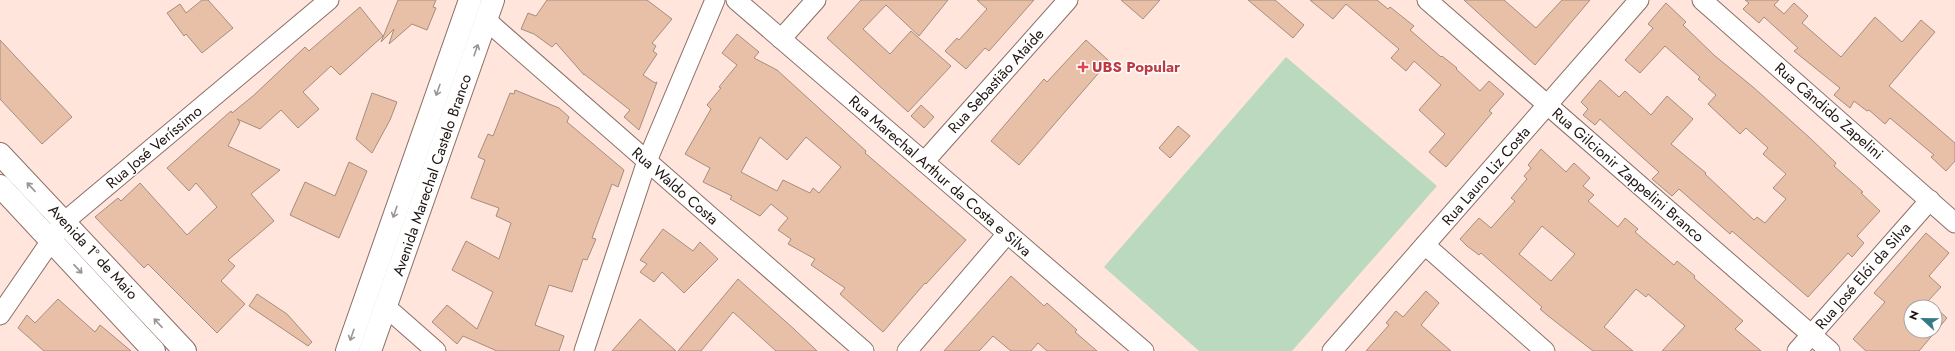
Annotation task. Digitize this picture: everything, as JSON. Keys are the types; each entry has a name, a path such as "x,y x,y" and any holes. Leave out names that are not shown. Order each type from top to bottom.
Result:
{"street":[{"name":"Rua José Veríssimo","path":"0,314 64,222 329,0"},
{"name":"Avenida Marechal Castelo Branco","path":"347,351 470,0"},
{"name":"Avenida Marechal Castelo Branco","path":"370,351 493,0"},
{"path":"584,351 647,161 715,0"},
{"name":"Rua Marechal Arthur da Costa e Silva","path":"736,0 1144,351"},
{"path":"781,39 816,0"},
{"name":"Rua Sebastião Ataíde","path":"924,162 1068,0"},
{"name":"Rua Gilcionir Zappelini Branco","path":"1427,0 1830,351"},
{"name":"Rua Lauro Liz Costa","path":"1332,351 1639,0"},
{"name":"Rua Cândido Zapelini","path":"1702,0 1955,223"},
{"name":"Rua Waldo Costa","path":"486,20 864,351"},
{"name":"Avenida 1º de Maio","path":"0,154 185,351"},
{"name":"Avenida 1º de Maio","path":"0,186 154,351"},
{"name":"Rua José Elói da Silva","path":"1797,351 1930,200"},
{"path":"907,351 1007,234"},
{"path":"1424,245 1546,351"},
{"path":"386,308 436,351"}],"green space":[{"path":"1286,57 1437,186 1292,351 1199,351 1104,267"}],"building":[{"path":"202,0 208,0 233,28 202,53 186,34 184,36 167,13 180,4 186,13"},
{"path":"398,0 436,0 433,7 436,8 427,30 412,24 389,44 394,29 381,42"},
{"path":"547,0 647,0 672,19 652,43 656,46 653,51 657,54 643,75 655,83 657,82 639,130 624,117 630,110 584,75 556,43 552,47 534,34 521,29 528,13 536,16"},
{"path":"861,0 948,0 919,36 886,5 863,29 890,54 911,31 951,66 908,112 827,38"},
{"path":"977,0 1034,0 989,51 985,48 966,69 945,51 957,38 959,40 987,9"},
{"path":"1121,0 1160,0 1143,19"},
{"path":"1248,0 1275,0 1304,25 1293,38"},
{"path":"1310,0 1377,0 1388,9 1390,7 1414,26 1410,30 1441,57 1442,56 1457,68 1456,69 1480,91 1489,81 1504,94 1489,111 1492,113 1446,167 1429,152 1445,134 1419,110 1441,85 1414,61 1406,71 1391,58 1399,49 1346,4 1333,19"},
{"path":"1464,0 1504,0 1536,28 1562,0 1590,0 1535,65"},
{"path":"1745,0 1779,0 1774,5 1784,14 1794,3 1808,16 1802,23 1841,57 1875,17 1902,42 1921,20 1935,32 1889,86 1955,143 1955,161 1946,171 1931,157 1934,155 1890,118 1885,124 1869,110 1867,111 1854,101 1850,108 1834,95 1840,88 1794,51 1798,48 1764,17 1759,23 1743,9 1749,3"},
{"path":"1666,3 1686,22 1683,25 1715,56 1753,87 1810,138 1836,163 1834,166 1863,192 1861,193 1880,211 1857,236 1864,243 1852,257 1848,253 1808,297 1732,231 1730,234 1679,189 1672,196 1652,179 1659,172 1600,119 1595,125 1583,115 1588,109 1581,102 1600,80 1619,97 1625,91 1651,115 1667,96 1693,119 1671,144 1706,173 1705,174 1754,220 1757,217 1765,223 1786,199 1773,188 1786,174 1763,154 1768,148 1746,128 1740,134 1708,104 1716,95 1698,79 1700,77 1665,46 1640,73 1625,60 1653,28 1648,24"},
{"path":"360,7 383,36 340,75 331,66 303,92 319,109 298,128 281,110 260,129 237,119 240,122 228,146 280,170 251,194 274,221 228,260 235,266 221,281 245,304 217,333 148,264 144,268 95,217 118,198 121,201 140,183 187,235 217,207 196,183 189,191 167,168 231,111 232,113 253,96 305,47 309,51"},
{"path":"737,34 759,52 754,58 777,70 866,151 865,153 966,240 926,284 925,283 883,332 840,294 845,288 811,265 815,259 788,244 791,239 778,230 788,218 771,204 760,216 730,199 732,196 703,182 710,168 685,154 711,109 707,105 737,65 722,53","holes":["760,137 787,160 806,137 841,167 819,193 813,188 810,193 783,180 777,191 741,172"]},
{"path":"0,40 72,117 42,144 0,99"},
{"path":"1086,40 1109,61 1019,165 991,141 1044,79 1047,82"},
{"path":"515,90 559,108 569,117 567,122 624,170 618,187 612,184 592,238 596,239 587,260 583,259 572,292 549,285 535,325 564,336 559,351 497,351 463,336 457,344 432,322 447,305 477,329 493,292 452,270 466,241 499,259 511,223 496,216 499,208 471,198 485,160 478,157 488,134 493,136 510,93 514,94"},
{"path":"372,93 397,102 390,120 372,153 356,139"},
{"path":"921,105 934,117 924,128 911,116"},
{"path":"1178,126 1190,136 1170,158 1159,148"},
{"path":"1541,149 1566,172 1574,163 1590,178 1583,186 1594,195 1588,201 1618,227 1625,218 1638,229 1635,232 1674,265 1677,261 1695,276 1694,278 1743,321 1735,329 1761,351 1662,351 1685,326 1648,294 1646,297 1636,289 1604,327 1633,351 1593,351 1547,315 1540,309 1542,307 1481,253 1479,255 1460,239 1479,218 1491,228 1515,201 1511,198 1527,179 1524,176 1531,168 1528,165","holes":["1542,226 1575,254 1551,281 1519,254"]},
{"path":"349,162 367,171 339,238 290,215 305,182 335,196"},
{"path":"663,229 693,251 700,242 718,259 684,293 662,272 654,282 640,272 647,264 640,260"},
{"path":"1926,233 1949,253 1929,276 1941,287 1930,299 1903,299 1903,339 1929,339 1919,351 1866,351 1853,339 1885,302 1874,293"},
{"path":"1011,276 1044,306 1047,303 1077,330 1075,332 1097,351 1047,351 1038,343 1031,351 1011,351 993,336 979,351 944,351"},
{"path":"738,279 817,351 776,351 733,312 701,351 678,351"},
{"path":"1426,291 1439,303 1421,325 1451,351 1366,351 1389,325 1386,323 1396,311 1403,317"},
{"path":"257,294 287,314 312,342 308,346 249,306"},
{"path":"58,299 95,332 100,325 131,351 44,351 18,328 27,315 35,323"},
{"path":"1943,314 1947,318 1943,323"},
{"path":"640,319 676,351 612,351"}],"place":[{"name":"UBS Popular","path":"1083,67"}]}
